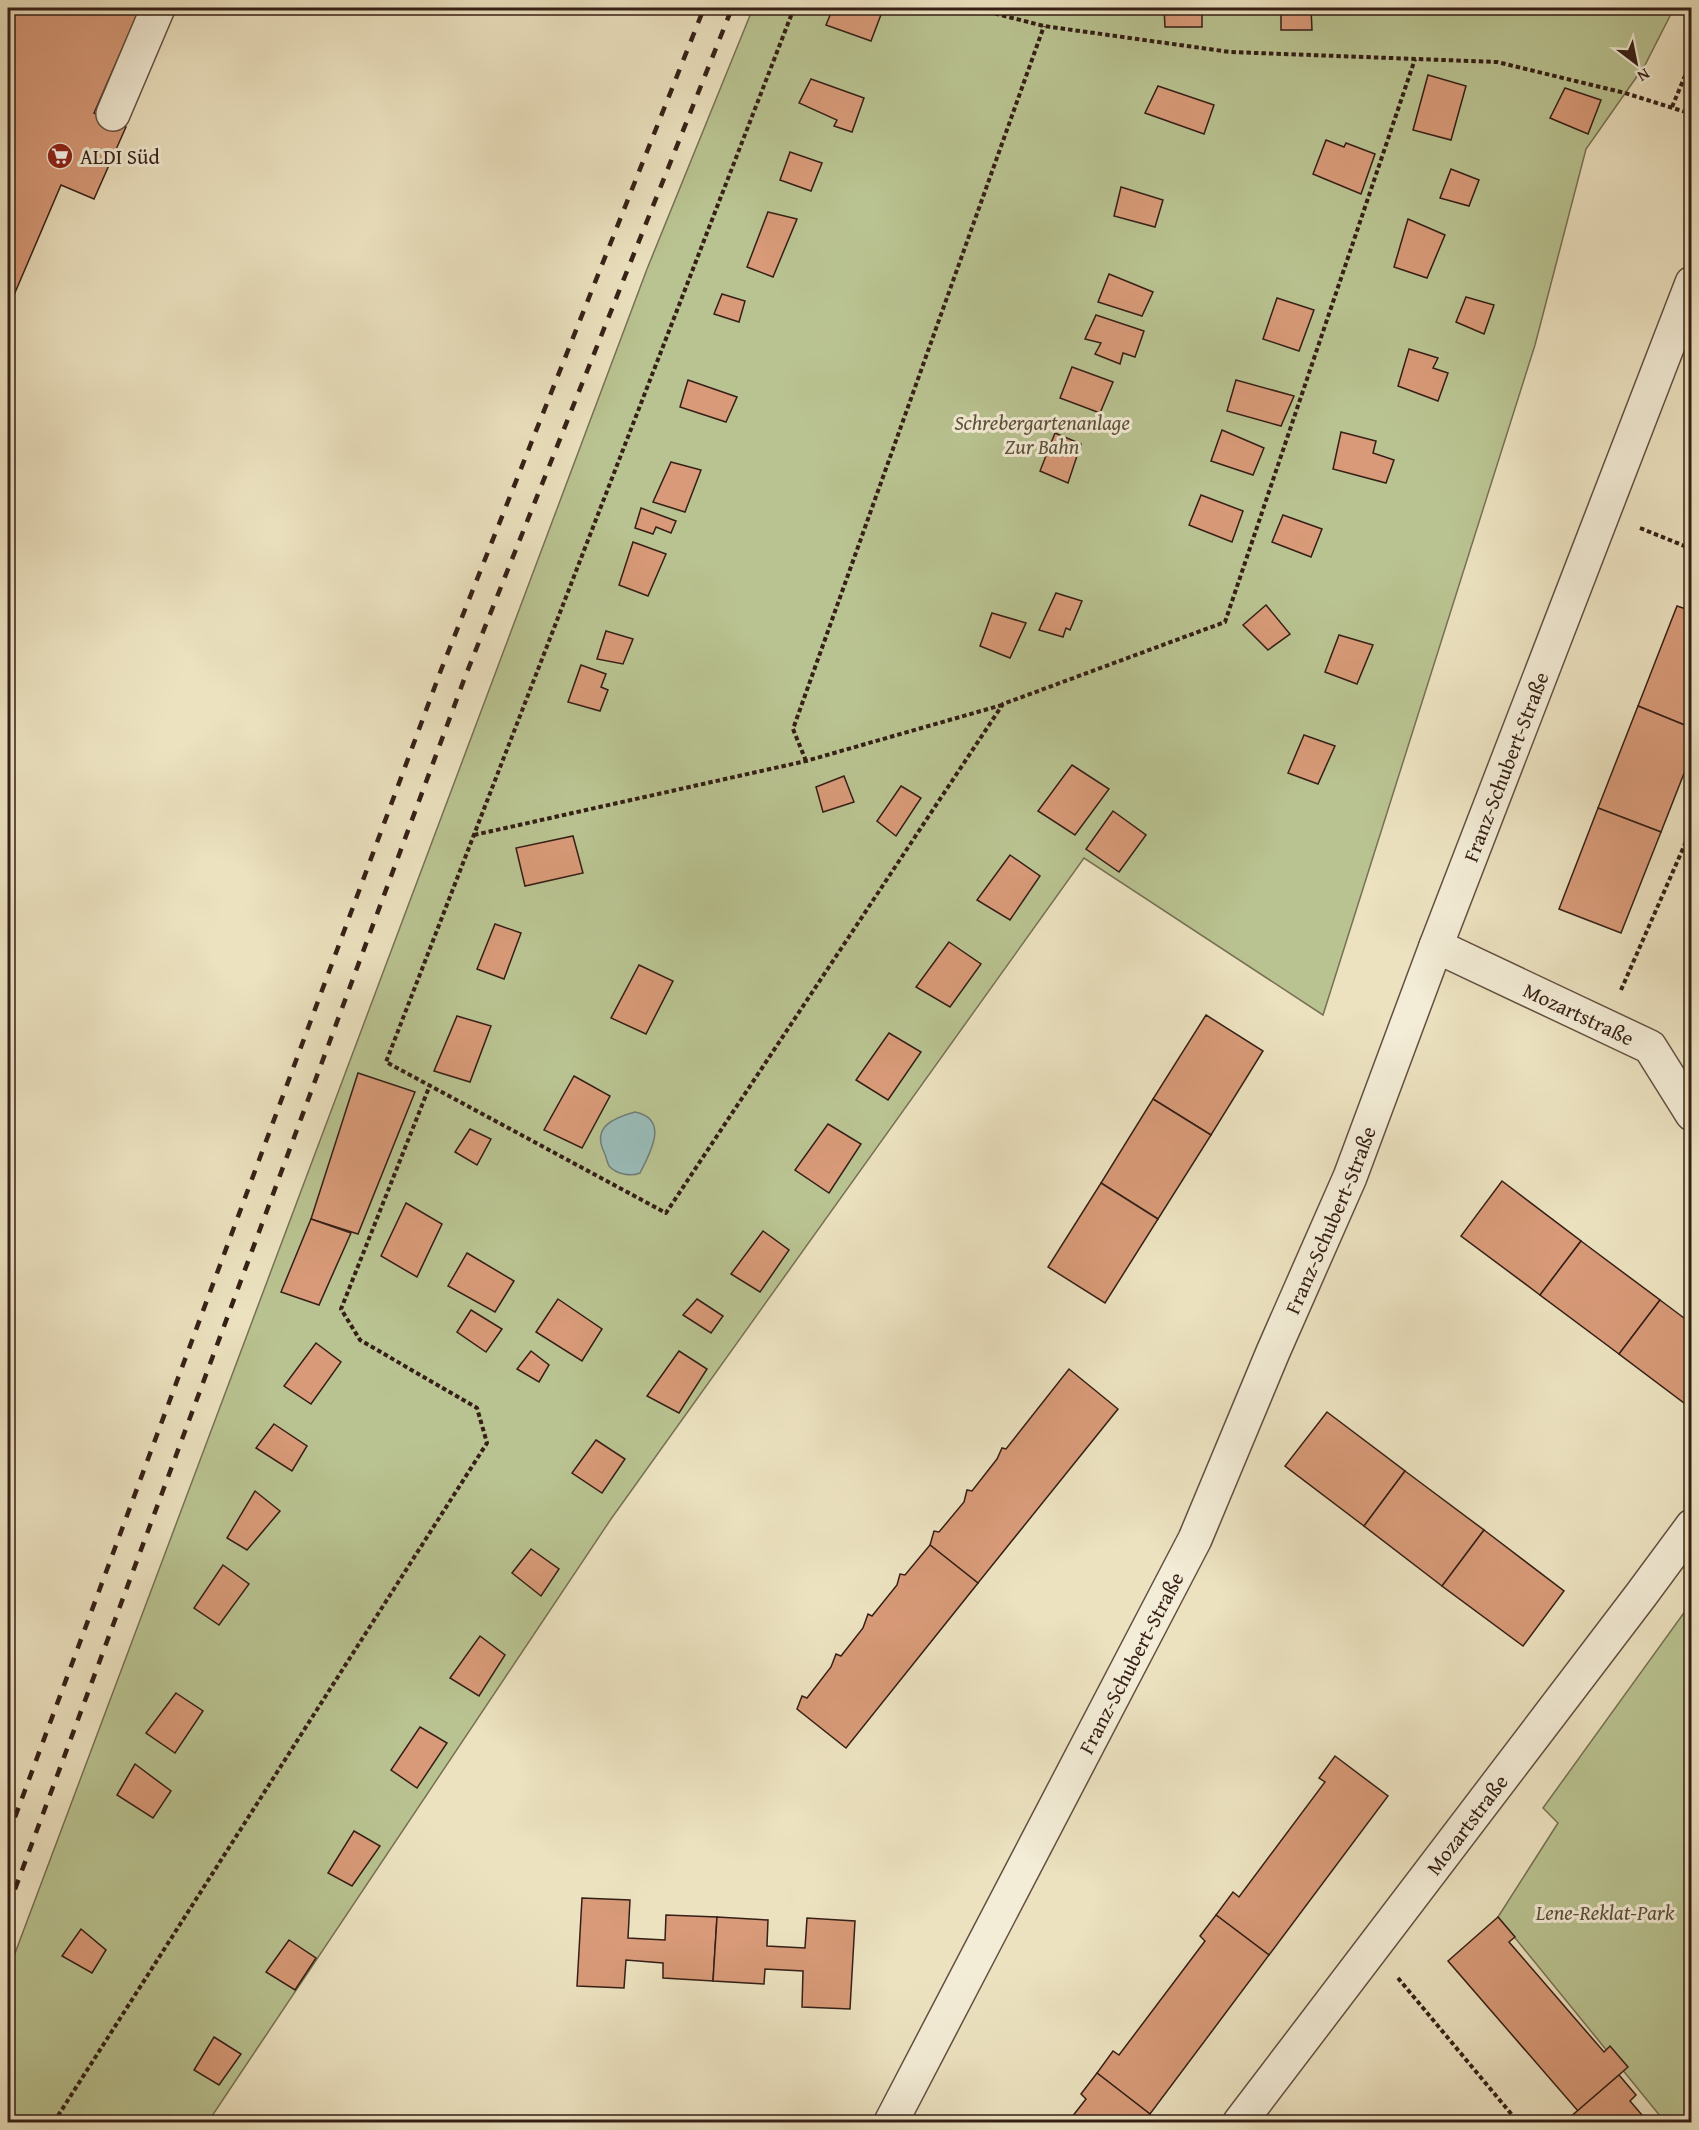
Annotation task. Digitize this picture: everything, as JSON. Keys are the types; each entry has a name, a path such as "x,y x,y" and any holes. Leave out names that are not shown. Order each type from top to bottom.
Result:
{"street":[{"path":"112,114 158,8"},
{"name":"Franz-Schubert-Straße","path":"891,2122 1194,1539 1350,1177 1436,946 1692,283"},
{"name":"Mozartstraße","path":"1436,946 1650,1047 1692,1114"},
{"name":"Mozartstraße","path":"1240,2122 1692,1526"}],"path":[{"path":"794,8 386,1062 666,1213 1003,704"},
{"path":"973,8 1044,26 1230,52 1497,62 1625,93 1692,114"},
{"path":"806,761 793,729 1044,26"},
{"path":"474,835 806,761 1003,704 1226,622 1415,59"},
{"path":"1672,107 1692,59"},
{"path":"1600,520 1640,528 1692,549"},
{"path":"1605,1026 1692,828"},
{"path":"54,2122 488,1443 477,1408 360,1340 341,1309 430,1086"},
{"path":"1373,1947 1518,2122"}],"green space":[{"name":"Schrebergartenanlage Zur Bahn","path":"753,8 1674,8 1645,65 1586,149 1535,345 1323,1015 1084,858 611,1519 208,2122 8,2122 8,1972 647,269"},
{"name":"Lene-Reklat-Park","path":"1691,1603 1691,2122 1665,2122 1498,1917 1558,1823 1543,1808"}],"water":[{"path":"635,1112 646,1116 652,1122 655,1129 654,1138 640,1173 628,1175 609,1166 601,1143 601,1136 603,1130 612,1121"}],"building":[{"name":"ALDI Süd","path":"8,8 140,8 94,113 126,127 94,199 61,185 8,309"},
{"path":"833,8 870,8 882,12 871,41 826,25"},
{"path":"1164,8 1202,8 1202,27 1165,27"},
{"path":"1281,8 1311,8 1312,30 1281,30"},
{"path":"1428,75 1466,86 1451,140 1413,130"},
{"path":"811,79 864,98 852,132 834,126 837,120 799,103"},
{"path":"1158,86 1214,105 1204,134 1145,113"},
{"path":"1565,88 1601,100 1588,134 1550,118"},
{"path":"1326,140 1344,147 1346,143 1375,154 1361,194 1313,174"},
{"path":"790,152 822,163 811,191 780,180"},
{"path":"1451,169 1479,180 1469,206 1440,198"},
{"path":"1121,187 1163,200 1155,227 1114,216"},
{"path":"768,212 797,219 773,277 747,267"},
{"path":"1408,219 1445,235 1427,278 1394,267"},
{"path":"1109,274 1153,292 1142,316 1098,302"},
{"path":"722,294 745,301 739,322 714,314"},
{"path":"1466,297 1494,305 1484,334 1456,322"},
{"path":"1277,298 1314,310 1299,351 1263,339"},
{"path":"1096,315 1144,331 1135,357 1123,353 1120,364 1095,354 1101,343 1085,339"},
{"path":"1409,349 1438,358 1433,368 1448,373 1438,401 1398,386"},
{"path":"1072,367 1113,382 1100,413 1060,398"},
{"path":"688,380 737,397 726,422 680,407"},
{"path":"1236,380 1294,396 1281,426 1227,411"},
{"path":"1222,430 1264,448 1253,475 1211,461"},
{"path":"1341,432 1376,441 1373,453 1394,460 1386,483 1333,469"},
{"path":"1055,433 1081,444 1068,483 1040,471"},
{"path":"671,462 701,470 685,512 653,502"},
{"path":"1201,495 1243,511 1232,542 1189,525"},
{"path":"641,508 676,521 671,533 656,527 653,534 635,528"},
{"path":"1283,515 1322,529 1311,557 1272,542"},
{"path":"633,542 666,554 648,596 619,585"},
{"path":"1056,593 1082,601 1070,630 1066,628 1063,637 1039,630"},
{"path":"1266,605 1290,634 1268,650 1243,625"},
{"path":"1677,606 1692,611 1692,728 1638,706"},
{"path":"992,613 1026,623 1010,658 980,646"},
{"path":"606,631 633,639 623,664 597,659"},
{"path":"1339,635 1373,645 1357,684 1325,672"},
{"path":"581,665 606,674 601,687 608,690 600,711 568,702"},
{"path":"1638,706 1692,728 1692,753 1661,832 1598,808"},
{"path":"1304,735 1335,746 1318,784 1288,773"},
{"path":"1072,765 1109,789 1075,835 1038,811"},
{"path":"844,776 854,802 823,812 816,787"},
{"path":"901,786 921,798 896,836 877,821"},
{"path":"1598,808 1661,832 1621,933 1559,909"},
{"path":"1113,811 1146,835 1119,872 1086,849"},
{"path":"573,836 583,873 525,886 516,848"},
{"path":"1010,855 1040,876 1010,920 977,900"},
{"path":"495,924 521,933 504,979 477,969"},
{"path":"949,942 981,964 950,1007 916,987"},
{"path":"639,965 673,981 646,1034 611,1018"},
{"path":"1206,1015 1263,1051 1211,1135 1153,1099"},
{"path":"457,1016 491,1026 470,1082 434,1071"},
{"path":"889,1033 921,1052 888,1100 856,1080"},
{"path":"358,1073 415,1092 358,1234 311,1219"},
{"path":"574,1076 610,1096 582,1148 544,1130"},
{"path":"1153,1099 1211,1135 1158,1219 1101,1183"},
{"path":"828,1124 861,1144 829,1193 795,1170"},
{"path":"470,1129 491,1139 477,1165 455,1152"},
{"path":"1502,1181 1581,1241 1540,1295 1461,1236"},
{"path":"1101,1183 1158,1219 1105,1303 1048,1267"},
{"path":"406,1203 442,1224 417,1277 381,1256"},
{"path":"311,1219 351,1233 319,1305 281,1292"},
{"path":"763,1231 789,1250 760,1292 731,1274"},
{"path":"1581,1241 1660,1300 1619,1354 1540,1295"},
{"path":"467,1253 514,1281 495,1312 448,1286"},
{"path":"558,1299 602,1329 582,1361 536,1332"},
{"path":"697,1299 723,1316 711,1333 683,1315"},
{"path":"1660,1300 1692,1324 1692,1409 1619,1354"},
{"path":"471,1310 502,1329 486,1352 457,1332"},
{"path":"316,1343 341,1362 311,1404 284,1386"},
{"path":"531,1351 549,1365 539,1382 517,1369"},
{"path":"679,1351 707,1369 679,1413 647,1396"},
{"path":"1069,1369 1118,1409 978,1583 930,1545 934,1531 939,1532 964,1502 967,1490 972,1491 997,1459 1002,1448 1006,1449"},
{"path":"1327,1412 1405,1471 1364,1526 1285,1466"},
{"path":"274,1424 307,1446 292,1471 256,1448"},
{"path":"596,1440 625,1459 602,1493 572,1473"},
{"path":"1405,1471 1484,1530 1442,1586 1364,1526"},
{"path":"255,1491 280,1511 247,1550 227,1538"},
{"path":"1484,1530 1564,1591 1523,1646 1442,1586"},
{"path":"930,1545 978,1583 846,1748 797,1709 802,1696 807,1698 831,1667 836,1654 841,1656 863,1628 868,1614 872,1616 897,1585 900,1574 905,1575"},
{"path":"531,1549 559,1569 541,1596 512,1573"},
{"path":"223,1565 249,1584 219,1625 194,1608"},
{"path":"480,1636 505,1655 479,1696 450,1678"},
{"path":"176,1693 203,1711 175,1753 146,1733"},
{"path":"420,1727 447,1743 417,1788 391,1770"},
{"path":"1335,1756 1388,1796 1269,1955 1216,1915 1233,1892 1239,1897 1325,1782 1319,1778"},
{"path":"135,1764 171,1791 153,1818 117,1795"},
{"path":"354,1831 380,1846 352,1886 328,1873"},
{"path":"582,1898 630,1900 628,1938 665,1940 666,1915 717,1917 713,1981 663,1978 663,1963 626,1960 624,1988 577,1986"},
{"path":"1216,1915 1269,1955 1150,2114 1097,2073 1113,2051 1119,2055 1205,1941 1200,1936"},
{"path":"717,1917 768,1920 767,1946 805,1948 807,1918 855,1921 850,2009 802,2007 803,1971 765,1969 764,1984 713,1981"},
{"path":"1498,1917 1515,1937 1509,1942 1604,2052 1610,2046 1628,2067 1578,2111 1448,1961"},
{"path":"81,1929 106,1950 92,1973 62,1956"},
{"path":"289,1940 316,1958 295,1990 266,1972"},
{"path":"214,2037 241,2054 219,2085 194,2070"},
{"path":"1097,2073 1150,2114 1143,2122 1068,2122 1086,2099 1081,2094"},
{"path":"1619,2075 1636,2095 1630,2101 1648,2122 1570,2122 1568,2119"},
{"path":"169,2116 180,2122 164,2122"}],"railway":[{"path":"8,1836 441,670 704,8"},
{"path":"8,1908 465,677 732,8"}],"place":[{"name":"ALDI Süd","path":"60,156"}]}
